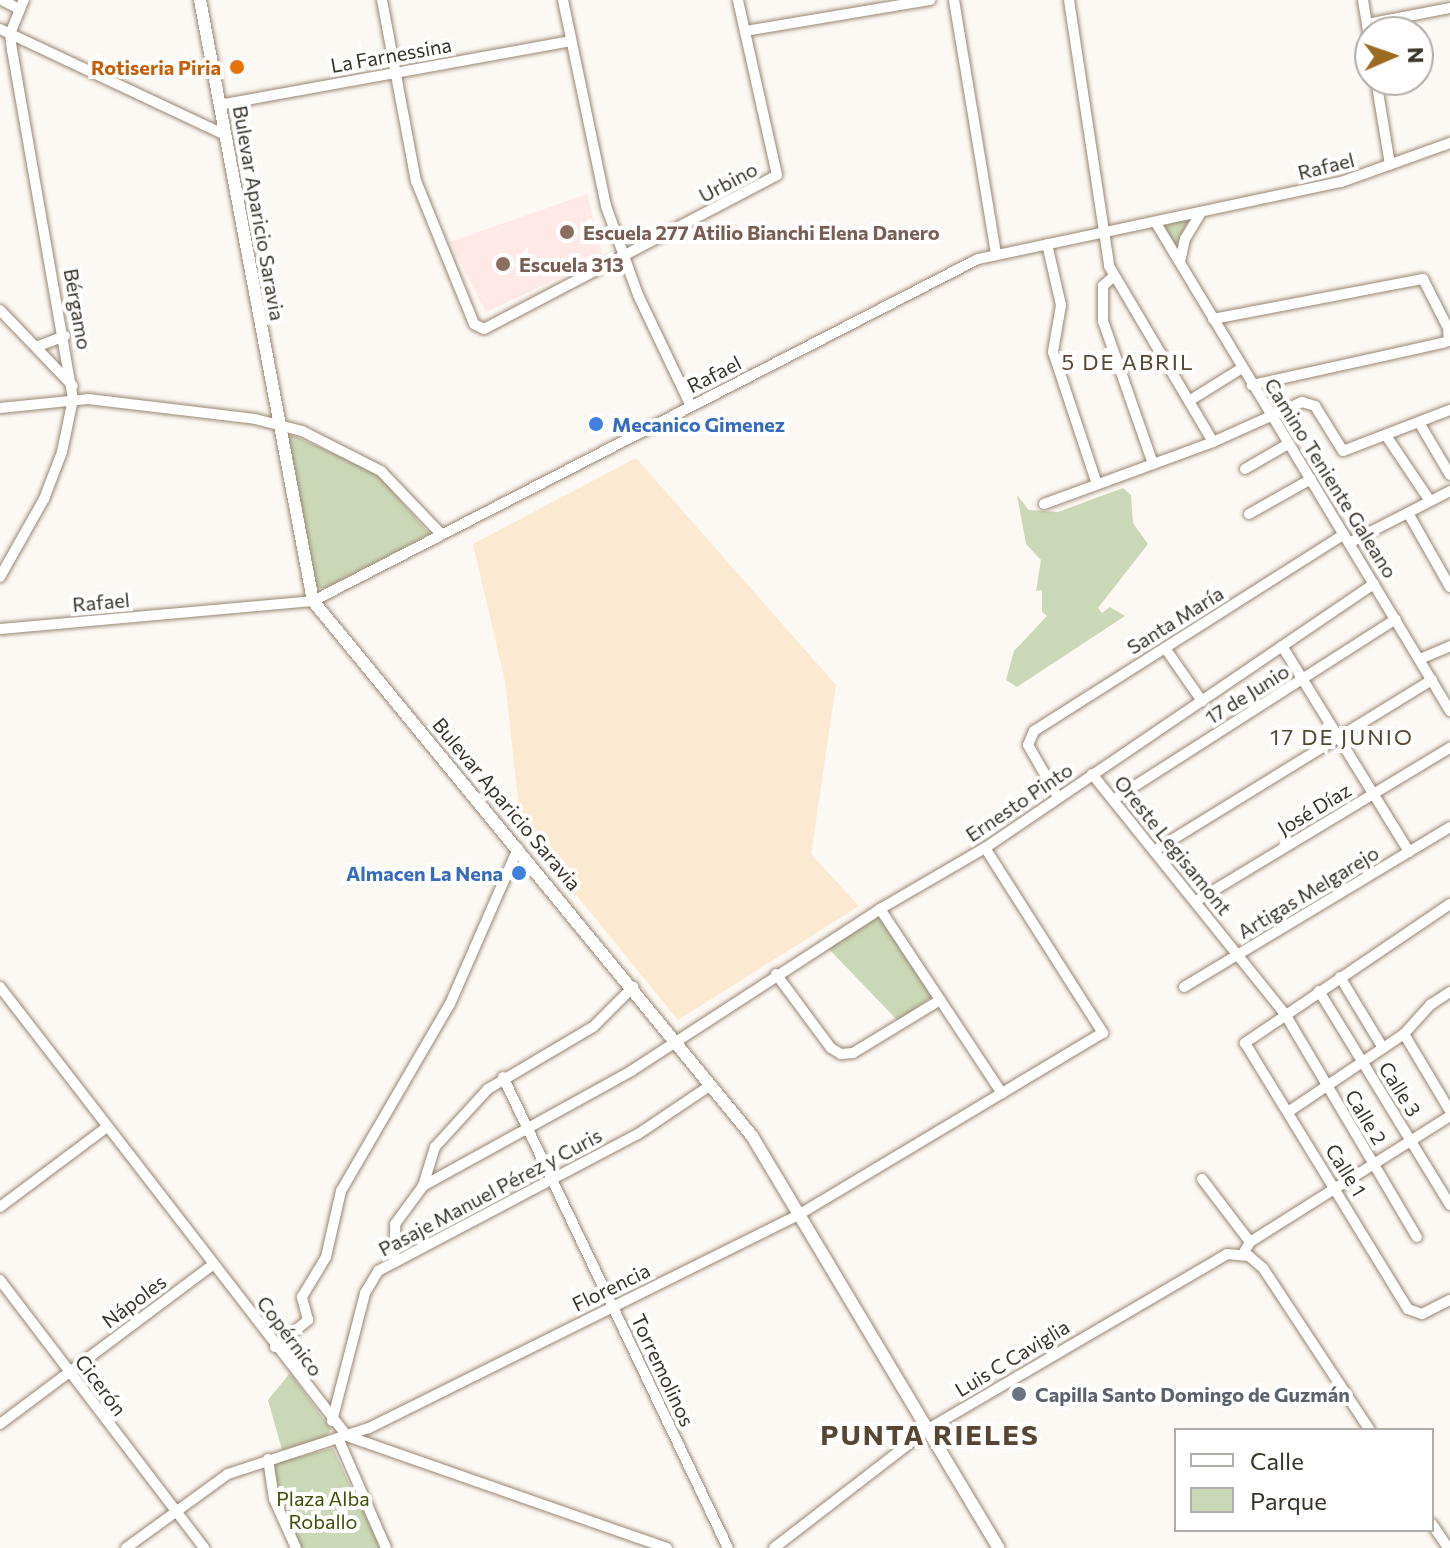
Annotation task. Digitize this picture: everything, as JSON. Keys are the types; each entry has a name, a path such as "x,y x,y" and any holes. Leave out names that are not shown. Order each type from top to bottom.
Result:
{"street":[{"path":"2,0 22,4 5,32 225,135"},
{"name":"Bulevar Aparicio Saravia","path":"200,0 313,601 677,1040 752,1136 999,1548"},
{"path":"382,0 395,72"},
{"path":"563,0 592,153 623,258 691,406"},
{"path":"738,0 745,31 930,0"},
{"path":"954,0 996,254"},
{"path":"1069,0 1114,276 1213,442"},
{"path":"1408,16 1450,8 1446,0"},
{"name":"Urbino","path":"395,72 425,207 474,324 484,329 777,175 745,31"},
{"name":"Bérgamo","path":"0,577 48,489 73,399 65,336 5,32"},
{"name":"La Farnessina","path":"219,105 570,41"},
{"path":"1379,96 1390,165"},
{"name":"Rafael","path":"0,629 313,601 691,406 996,254 1200,214 1390,165 1450,143"},
{"path":"1180,264 1181,247 1200,214"},
{"name":"Camino Teniente Galeano","path":"1156,223 1450,711"},
{"path":"1047,244 1061,305 1052,341 1056,367 1097,484"},
{"path":"1114,276 1103,286 1103,321 1153,464"},
{"path":"1213,319 1423,279 1449,338 1358,365 1252,385"},
{"path":"0,310 73,386"},
{"path":"36,347 65,336"},
{"path":"1189,401 1242,368"},
{"path":"0,408 73,399 278,425 357,455 394,482 441,534"},
{"path":"1044,504 1213,442 1270,415 1310,402 1343,451 1387,437 1450,410"},
{"path":"1420,424 1450,475"},
{"path":"1387,437 1430,501"},
{"path":"1245,469 1288,444"},
{"path":"1249,514 1311,479"},
{"name":"Santa María","path":"1058,797 1028,740 1165,648 1346,539 1450,491"},
{"path":"1408,513 1450,587"},
{"name":"Ernesto Pinto","path":"423,1186 677,1040 880,909 985,848 1374,584"},
{"name":"17 de Junio","path":"1116,798 1396,619"},
{"path":"1282,646 1409,852"},
{"path":"1420,659 1450,646"},
{"path":"1165,648 1202,701"},
{"path":"1157,849 1432,680"},
{"name":"José Díaz","path":"1196,901 1450,748"},
{"name":"Oreste Legisamont","path":"1092,774 1116,798 1285,1014"},
{"name":"Artigas Melgarejo","path":"1184,987 1450,827"},
{"path":"275,1347 308,1320 302,1297 326,1257 341,1191 450,1004 518,848"},
{"name":"Florencia","path":"126,1548 175,1509 228,1474 342,1437 800,1214 1103,1033 985,848"},
{"path":"1285,1014 1450,904"},
{"path":"880,909 1002,1093"},
{"path":"776,974 831,1048 841,1054 853,1053 940,1000"},
{"path":"1340,977 1383,1048"},
{"name":"Copérnico","path":"0,987 214,1264 342,1437 667,1548"},
{"path":"394,1262 395,1224 423,1186 435,1147 503,1077 593,1027 633,987"},
{"name":"Calle 3","path":"1319,991 1450,1205"},
{"path":"1288,1112 1404,1034 1430,1005 1450,992"},
{"name":"Calle 1","path":"1285,1014 1245,1043 1408,1309 1417,1314 1450,1300"},
{"name":"Calle 2","path":"1285,1014 1417,1237"},
{"path":"1369,1428 1263,1268 1243,1254 1250,1242 1450,1113 1404,1034"},
{"name":"Torremolinos","path":"503,1077 728,1548"},
{"name":"Pasaje Manuel Pérez y Curis","path":"332,1421 368,1284 394,1262 638,1134 711,1085"},
{"path":"0,1207 107,1127"},
{"path":"1202,1179 1250,1242"},
{"name":"Luis C Caviglia","path":"774,1548 928,1429 1220,1256 1243,1254"},
{"name":"Nápoles","path":"0,1424 214,1264"},
{"name":"Cicerón","path":"0,1280 204,1548"},
{"path":"342,1437 386,1548"},
{"path":"268,1459 274,1499 296,1548"},
{"path":"1434,1527 1448,1548"}],"shaded area":[{"path":"587,194 603,257 486,312 450,242"},
{"path":"636,458 836,685 811,854 859,906 678,1020 521,827 505,681 473,544"}],"green space":[{"path":"1185,219 1188,222 1175,247 1163,226"},
{"path":"292,435 375,472 430,534 326,588 316,588 288,438"},
{"path":"1123,488 1131,495 1133,523 1148,544 1098,608 1102,613 1110,607 1125,616 1017,687 1006,680 1014,651 1047,616 1042,612 1042,590 1036,591 1041,560 1026,544 1017,495 1029,510 1058,512"},
{"path":"878,916 933,996 898,1021 827,947"},
{"path":"290,1373 331,1429 326,1438 282,1450 268,1400"},
{"name":"Plaza Alba Roballo","path":"333,1448 382,1548 300,1548 273,1473 275,1463"}],"place":[{"name":"Rotiseria Piria","path":"237,67"},
{"name":"Escuela 277 Atilio Bianchi Elena Danero","path":"567,232"},
{"name":"Escuela 313","path":"503,264"},
{"name":"Mecanico Gimenez","path":"596,424"},
{"name":"Almacen La Nena","path":"519,873"},
{"name":"Capilla Santo Domingo de Guzmán","path":"1019,1394"}],"district":[{"name":"5 DE ABRIL","path":"1128,362"},
{"name":"17 DE JUNIO","path":"1342,737"},
{"name":"PUNTA RIELES","path":"930,1434"}]}
